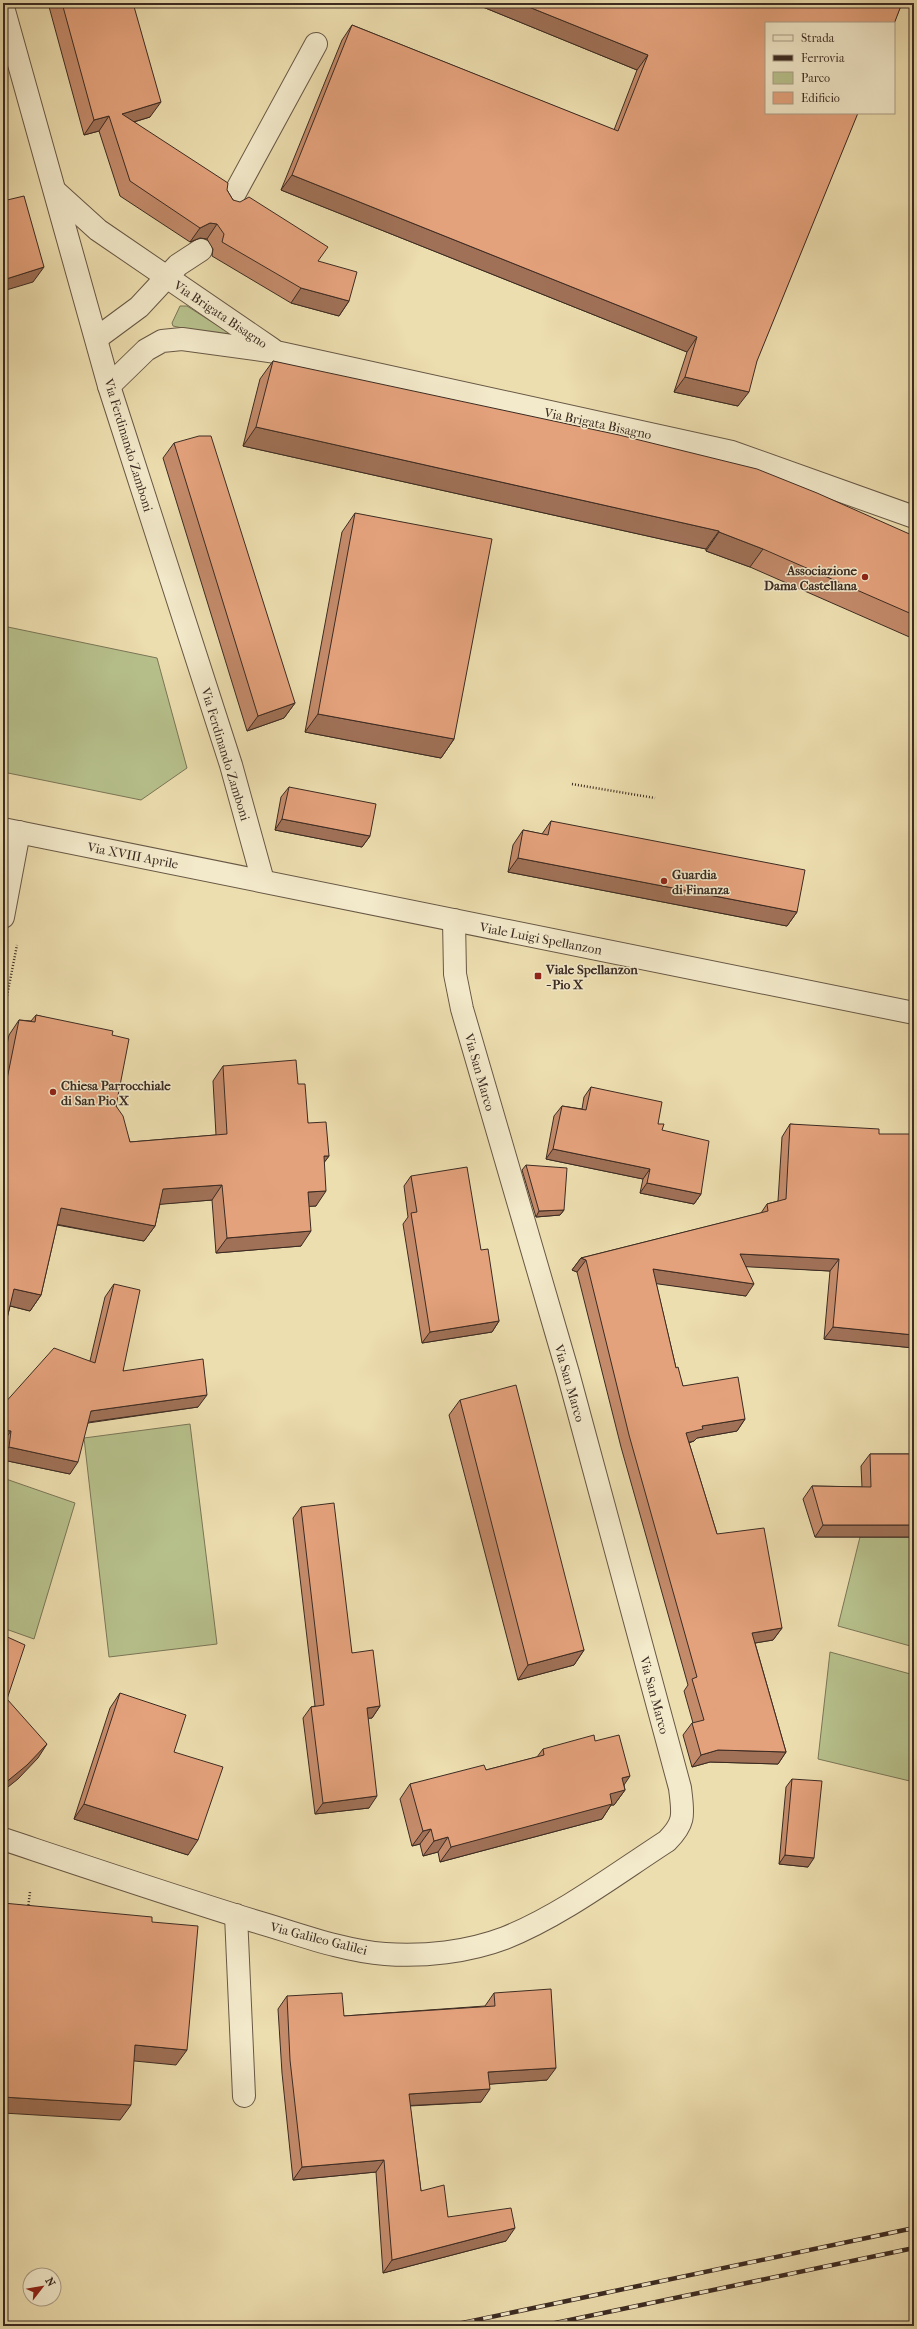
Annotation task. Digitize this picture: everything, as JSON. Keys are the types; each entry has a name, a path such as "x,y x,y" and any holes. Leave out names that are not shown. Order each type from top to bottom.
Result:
{"street":[{"name":"Via Ferdinando Zamboni","path":"3,7 97,338 109,386 231,765 263,881"},
{"path":"229,204 316,44"},
{"name":"Via Brigata Bisagno","path":"56,192 98,230 276,352"},
{"path":"166,276 178,265 201,250"},
{"name":"Via Brigata Bisagno","path":"97,338 139,307 166,276"},
{"name":"Via Brigata Bisagno","path":"109,386 146,350 162,341 182,338 276,352 732,452 914,517"},
{"path":"3,917 11,831"},
{"name":"Via XVIII Aprile","path":"11,831 263,881"},
{"name":"Viale Luigi Spellanzon","path":"263,881 914,1013"},
{"name":"Via San Marco","path":"454,920 455,974 462,1009 568,1373 680,1788 683,1813 679,1829 667,1842"},
{"name":"Via Galileo Galilei","path":"3,1839 323,1942 383,1954 412,1955 444,1952 504,1938 540,1922 667,1842"},
{"path":"236,1915 244,2096"}],"path":[{"path":"572,784 655,798"},
{"path":"3,1016 17,942"},
{"path":"28,1914 30,1892"}],"green space":[{"path":"180,306 187,306 229,333 233,339 173,326 172,323"},
{"path":"3,626 157,658 187,768 141,800 3,772"},
{"path":"190,1424 217,1644 109,1657 84,1438"},
{"path":"3,1478 75,1503 34,1639 3,1628"},
{"path":"860,1537 914,1537 914,1647 838,1626"},
{"path":"830,1652 914,1675 914,1782 818,1759"}],"building":[{"path":"62,3 133,3 161,102 122,114 228,183 227,190 233,200 240,202 249,197 328,247 318,261 357,272 349,301 301,288 222,242 224,234 217,224 210,223 200,228 130,181 109,116 94,120"},
{"path":"519,3 902,3 895,22 765,22 765,114 858,114 757,361 749,392 685,377 697,337 292,175 352,25 618,131 648,55"},
{"path":"24,196 44,267 3,280 3,201"},
{"path":"273,361 619,435 757,469 817,493 914,536 914,615 719,531 256,427"},
{"path":"199,436 211,436 295,703 258,716 174,443"},
{"path":"355,513 492,539 454,739 318,714"},
{"path":"289,787 376,804 370,836 282,819"},
{"path":"551,821 805,870 797,912 518,858 523,830 548,835"},
{"path":"36,1015 113,1031 112,1035 129,1039 116,1106 123,1116 130,1142 227,1134 223,1066 296,1060 298,1084 305,1084 308,1123 326,1122 329,1156 324,1156 326,1191 308,1192 311,1231 227,1238 222,1185 163,1189 155,1226 61,1208 41,1295 14,1289 3,1335 3,1085 6,1084 19,1020 35,1022"},
{"path":"591,1087 662,1102 658,1124 664,1124 662,1130 709,1141 701,1194 647,1183 650,1169 553,1149 562,1106 586,1110"},
{"path":"790,1124 879,1129 879,1134 914,1134 914,1335 833,1327 839,1259 740,1254 754,1284 653,1269 676,1368 678,1367 683,1386 738,1377 745,1419 702,1426 703,1429 686,1433 717,1534 764,1528 782,1628 752,1633 786,1752 718,1750 701,1755 692,1723 704,1720 692,1679 697,1677 629,1435 586,1260 581,1258 768,1211 767,1204 786,1199"},
{"path":"526,1165 567,1168 564,1210 539,1211"},
{"path":"467,1167 481,1250 488,1249 499,1321 430,1332 411,1213 417,1212 411,1176"},
{"path":"114,1284 140,1290 123,1371 203,1359 207,1395 91,1411 78,1462 9,1447 11,1431 3,1430 3,1405 54,1348 95,1363"},
{"path":"516,1385 584,1650 528,1665 460,1400"},
{"path":"870,1454 914,1454 914,1525 823,1525 812,1486 871,1487"},
{"path":"334,1503 352,1653 373,1650 380,1706 367,1708 377,1796 323,1803 311,1707 324,1705 301,1507"},
{"path":"3,1635 25,1645 7,1699 47,1744 27,1765 4,1784 3,1784"},
{"path":"120,1693 186,1715 174,1752 223,1767 198,1840 84,1804"},
{"path":"594,1735 595,1741 619,1735 630,1776 622,1778 625,1790 610,1794 612,1804 451,1847 448,1837 434,1841 431,1829 423,1831 410,1784 484,1765 486,1770 544,1755 543,1749"},
{"path":"792,1779 822,1781 814,1858 785,1855"},
{"path":"3,1903 152,1917 152,1922 198,1926 187,2050 135,2045 131,2105 3,2097"},
{"path":"551,1989 556,2068 488,2072 490,2089 409,2094 421,2191 444,2185 448,2217 511,2208 515,2228 392,2260 384,2160 302,2167 290,2060 287,1996 342,1993 344,2016 495,2006 494,1993"}],"railway":[{"path":"448,2326 914,2228"},
{"path":"541,2326 914,2248"}],"place":[{"name":"Associazione Dama Castellana","path":"865,577"},
{"name":"Guardia di Finanza","path":"664,881"},
{"name":"Viale Spellanzon - Pio X","path":"538,976"},
{"name":"Chiesa Parrocchiale di San Pio X","path":"53,1092"}]}
